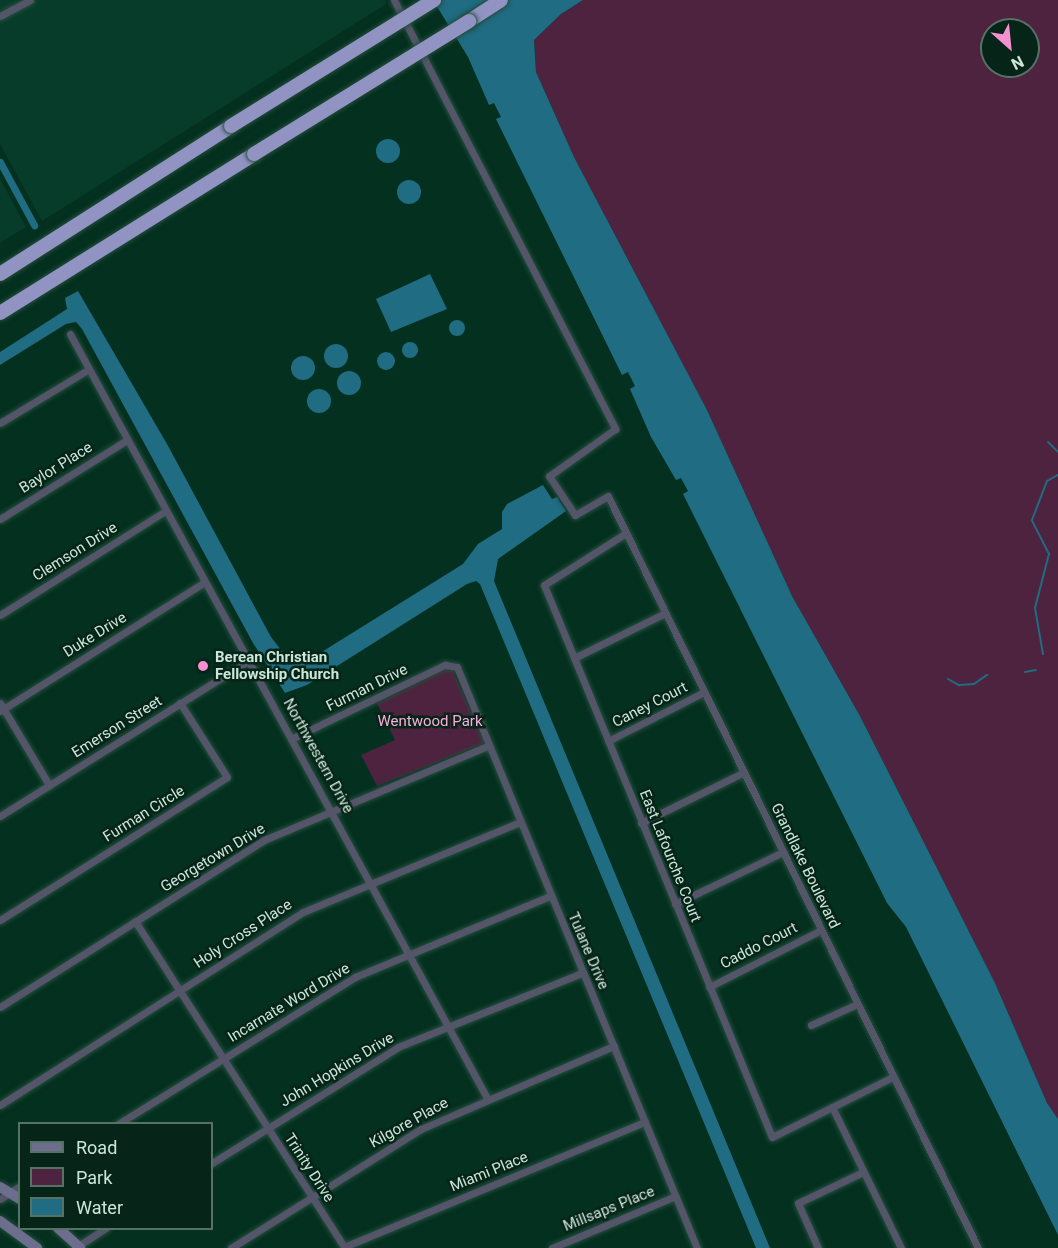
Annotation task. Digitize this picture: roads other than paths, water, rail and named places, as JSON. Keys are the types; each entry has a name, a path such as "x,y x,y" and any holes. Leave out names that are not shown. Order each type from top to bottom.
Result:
{"highway":[{"path":"0,274 231,126 434,0"},
{"path":"0,312 501,0"},
{"path":"0,264 81,223"}],"main road":[{"path":"0,1221 37,1248"},
{"path":"60,1230 78,1247"}],"street":[{"path":"0,16 30,0"},
{"name":"Grandlake Boulevard","path":"394,0 615,429 549,476 575,516 608,496 978,1248"},
{"name":"Northwestern Drive","path":"70,334 165,511 333,810 487,1098"},
{"path":"0,423 89,369"},
{"name":"Baylor Place","path":"0,519 127,440"},
{"name":"Clemson Drive","path":"0,615 165,511"},
{"name":"East Lafourche Court","path":"626,533 544,585 772,1137 832,1107"},
{"name":"Duke Drive","path":"1,708 205,582"},
{"path":"574,658 665,613"},
{"name":"Emerson Street","path":"0,816 248,661"},
{"name":"Furman Drive","path":"293,738 445,665 454,664"},
{"name":"Tulane Drive","path":"454,664 697,1248"},
{"name":"Caney Court","path":"608,741 704,692"},
{"name":"Furman Circle","path":"0,920 227,777 180,703"},
{"path":"1,708 49,785"},
{"name":"Georgetown Drive","path":"0,1007 264,840 488,746"},
{"path":"641,822 744,772"},
{"name":"Holy Cross Place","path":"0,1105 303,912 520,822"},
{"path":"675,904 783,852"},
{"name":"Incarnate Word Drive","path":"121,1122 355,977 550,896"},
{"name":"Trinity Drive","path":"135,921 344,1247"},
{"name":"Caddo Court","path":"709,987 821,930"},
{"name":"John Hopkins Drive","path":"213,1162 398,1047 582,973"},
{"path":"811,1025 857,1004"},
{"name":"Kilgore Place","path":"231,1248 242,1245 311,1197 421,1129 487,1098 614,1046"},
{"path":"893,1077 832,1107 901,1248"},
{"name":"Miami Place","path":"344,1247 645,1122"},
{"path":"818,1248 798,1203 863,1172"},
{"name":"Millsaps Place","path":"552,1248 676,1196"},
{"path":"78,1247 103,1230"}],"water":[{"path":"433,0 583,0 561,14 534,40 536,72 574,157 707,410 792,596 860,716 995,983 1047,1103 1058,1119 1058,1235 906,927 887,903 683,494 688,491 681,478 676,480 651,437 630,389 635,386 628,372 622,375 496,119 501,117 494,103 489,105 468,57"},
{"path":"388,139 397,142 400,151 397,160 388,163 379,160 376,151 379,142"},
{"path":"409,180 418,183 421,192 418,201 409,204 400,201 397,192 400,183"},
{"path":"430,274 447,309 391,332 376,299"},
{"path":"78,291 167,444 271,637 291,663 304,663 463,564 478,544 502,529 502,512 507,504 543,485 552,499 557,497 566,511 498,559 494,581 770,1248 756,1248 480,584 476,581 467,584 307,685 285,693 253,643 82,329 76,322 66,324 0,365 0,352 67,309 65,298"},
{"path":"457,320 465,328 457,336 449,328"},
{"path":"407,342 413,342 418,350 416,356 407,358 402,353 402,347"},
{"path":"336,344 345,347 348,356 345,365 336,368 327,365 324,356 327,347"},
{"path":"386,352 392,355 395,361 392,367 386,370 380,367 377,361 380,355"},
{"path":"303,356 312,359 315,368 312,377 303,380 294,377 291,368 294,359"},
{"path":"349,371 358,374 361,383 358,392 349,395 340,392 337,383 340,374"},
{"path":"319,389 328,392 331,401 328,410 319,413 310,410 307,401 310,392"}],"waterway":[{"path":"0,162 34,225"},
{"path":"1048,442 1058,452"},
{"path":"1043,654 1035,608 1049,554 1032,520 1047,481 1058,475"},
{"path":"1025,672 1036,670"},
{"path":"948,679 959,685 974,684 987,675"}],"place":[{"name":"Berean Christian Fellowship Church","path":"203,666"}],"park label":[{"name":"Wentwood Park","path":"430,722"}]}
